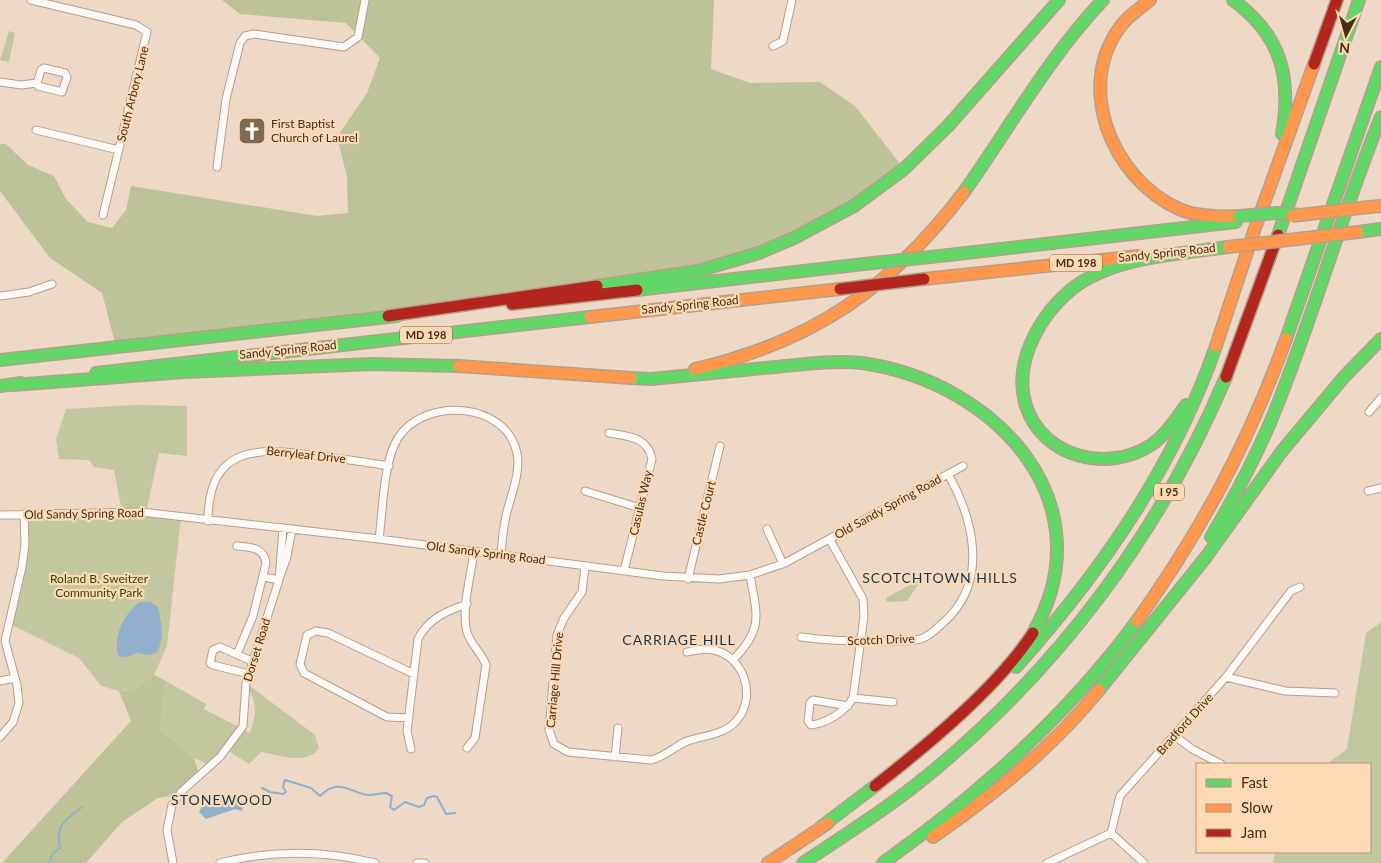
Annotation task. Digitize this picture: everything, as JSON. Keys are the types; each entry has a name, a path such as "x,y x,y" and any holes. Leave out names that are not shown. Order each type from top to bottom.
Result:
{"main road":[{"path":"388,316 698,271 759,253 794,238 854,206 904,168 948,126 1060,0"},
{"path":"598,376 676,372 730,361 762,351 815,327 869,292 907,260 950,211 1056,55 1103,0"},
{"path":"1150,0 1123,24 1106,57 1102,72 1100,106 1109,141 1128,172 1160,199 1178,209 1196,214 1237,219 1277,213 1301,215 1375,206"},
{"path":"1233,0 1249,11 1270,35 1283,66 1286,81 1285,120 1254,230"},
{"path":"768,863 899,774 965,718 1027,655 1074,599 1120,534 1184,423 1217,342 1254,230 1337,0"},
{"name":"I 95","path":"803,863 878,814 912,789 948,760 1015,698 1090,611 1138,544 1183,468 1238,347 1359,0"},
{"path":"883,863 978,792 1045,729 1126,637 1178,563 1224,483 1261,405 1380,72"},
{"path":"1147,632 1205,548 1239,487 1258,446 1298,348 1351,189 1381,117"},
{"name":"Sandy Spring Road","path":"0,360 949,255 1237,219"},
{"name":"Sandy Spring Road","path":"0,386 183,362 1381,229"},
{"path":"1228,246 1108,269 1083,281 1059,300 1041,323 1028,351 1023,379 1027,406 1039,430 1060,449 1083,458 1097,460 1124,458 1152,445 1164,434 1186,404 1234,290"},
{"path":"888,863 953,824 985,801 1083,710 1206,557 1282,451 1344,378 1381,339"},
{"path":"13,384 204,371 372,364 446,365 598,376 676,378 820,362 852,362 885,366 936,383 978,407 1015,440 1038,473 1051,507 1056,556 1051,590 1037,624 1014,658 931,742 821,827"}],"street":[{"name":"South Arbory Lane","path":"31,0 136,25 147,32 103,215"},
{"path":"217,167 226,99 240,44 246,36 254,34 344,46 358,37 364,0"},
{"path":"772,46 783,41 792,0"},
{"path":"44,68 64,74 67,77 62,92 38,86 37,83 40,70 44,68"},
{"path":"0,82 21,85 37,83"},
{"path":"36,130 119,150"},
{"path":"1,295 29,292 52,284"},
{"path":"1369,412 1381,398"},
{"path":"380,539 389,466 398,438 411,424 422,417 437,413 478,413 494,419 511,438 517,460 501,554"},
{"name":"Casulas Way","path":"609,433 639,439 647,445 652,459 624,571"},
{"name":"Castle Court","path":"688,579 720,446"},
{"name":"Berryleaf Drive","path":"208,521 212,495 222,470 234,459 248,453 280,451 389,466"},
{"name":"Old Sandy Spring Road","path":"0,515 141,512 380,539 688,579 719,579 750,575 783,564 963,466"},
{"name":"Scotch Drive","path":"801,637 860,642 925,638 959,607 973,567 974,549 960,498 948,474"},
{"path":"1368,491 1381,488"},
{"path":"585,491 640,508"},
{"path":"0,737 18,713 19,695 6,646 6,636 22,567 25,544 24,514"},
{"name":"Dorset Road","path":"173,863 167,825 172,805 182,791 224,753 242,729 245,718 245,688 248,674 254,662 279,580 283,528"},
{"path":"767,528 783,564"},
{"path":"264,578 279,580 287,557 292,529"},
{"path":"830,540 863,600 864,616 853,698 848,706 823,722 810,725 808,721 810,706 814,700 848,706"},
{"path":"237,546 253,548 264,555 266,563 264,578 253,616 237,654"},
{"path":"467,748 475,738 486,665 483,656 467,635 465,622 474,552"},
{"name":"Carriage Hill Drive","path":"585,566 582,592 561,624 556,640 550,735 554,744 563,750 646,760 657,759 686,742 715,734 734,724 742,713 747,692 744,676 733,660"},
{"path":"687,652 710,649 721,652 733,660 749,643 756,625 756,611 750,575"},
{"name":"Bradford Drive","path":"1111,833 1120,796 1226,677 1288,596 1300,586"},
{"path":"411,749 407,731 418,639 424,628 444,613 467,604"},
{"path":"409,718 387,717 304,673 300,664 307,635 316,631 328,634 414,674"},
{"path":"248,674 210,663 216,648 237,654 254,662"},
{"path":"1226,677 1285,691 1335,693"},
{"path":"0,681 15,678"},
{"path":"853,698 893,702"},
{"path":"615,757 618,728"},
{"path":"1175,736 1192,749 1219,763"},
{"path":"1047,863 1111,833 1144,863"},
{"path":"220,863 285,853 330,855 375,863"},
{"path":"417,863 425,863"}],"green space":[{"path":"222,0 714,0 711,69 750,83 820,82 855,106 904,169 821,225 698,271 116,347 102,293 50,258 0,191 0,144 6,144 28,165 54,176 66,199 88,222 112,228 126,210 131,186 317,216 348,213 347,177 337,137 367,93 380,58 346,23 240,14"},
{"path":"9,31 15,33 9,62 0,60"},
{"name":"Roland B. Sweitzer Community Park","path":"134,405 187,406 187,456 159,453 146,512 181,517 167,646 154,675 134,690 119,691 101,686 79,658 8,623 22,567 24,514 122,512 114,470 94,467 89,460 59,459 56,439 66,409"},
{"path":"919,580 920,582 907,601 887,602 886,598"},
{"path":"1381,622 1381,863 1273,863 1275,853 1371,853 1371,763 1328,763 1347,749 1366,633"},
{"path":"154,675 166,681 160,729 194,758 200,777 178,795 158,798 122,822 86,863 2,863 131,721 119,691 134,690"},
{"path":"166,681 206,704 204,709 250,733 255,708 246,683 315,735 319,748 307,757 300,758 261,752 249,764 227,750 212,766 194,758 160,729"}],"water":[{"path":"140,602 150,602 158,607 162,630 157,652 150,655 136,653 127,657 120,656 118,655 117,641 121,626 129,612"},
{"path":"208,795 244,802 242,811 235,809 206,819 199,812"}],"waterway":[{"path":"262,788 270,792 283,794 286,792 283,787 285,780 311,788 320,796 334,787 372,795 386,793 392,796 390,807 394,810 405,802 419,807 424,805 427,798 434,796 437,797 446,814 455,813"},
{"path":"49,863 53,853 60,848 60,828 66,820 82,807"}],"traffic: fast":[{"path":"597,286 698,271 759,253 794,238 854,206 904,169 948,126 1059,0"},
{"path":"964,192 1047,69 1083,22 1103,0"},
{"path":"1233,0 1249,13 1262,28 1272,43 1279,59 1284,76 1285,94 1282,134"},
{"path":"1278,235 1359,0"},
{"path":"1286,339 1381,67"},
{"path":"1211,537 1242,481 1270,423 1381,117"},
{"path":"1239,216 1277,213 1301,215"},
{"path":"949,255 1236,222"},
{"path":"1358,232 1381,229"},
{"path":"1186,405 1170,426 1151,445 1134,453 1116,458 1097,459 1079,456 1062,449 1047,438 1034,424 1026,406 1023,370 1035,334 1045,318 1057,303 1085,280 1101,272 1136,261 1228,247"},
{"path":"873,263 949,255"},
{"path":"637,290 873,263"},
{"path":"0,360 397,316"},
{"path":"96,373 590,317"},
{"path":"1099,690 1206,557 1282,451 1344,377 1381,339"},
{"path":"1016,667 1106,556 1157,476 1199,391 1216,346"},
{"path":"631,378 651,379 829,362 851,362 910,374 954,394 993,421 1025,455 1047,494 1057,537 1053,584 1033,633"},
{"path":"13,385 184,372 372,364 458,366"},
{"path":"803,863 882,810 927,776 975,735 1062,644 1101,595 1137,544 1170,490 1200,435 1226,377"},
{"path":"0,386 21,383"},
{"path":"883,863 953,810 1051,722 1110,656 1137,621"},
{"path":"821,827 875,786"}],"traffic: slow":[{"path":"1150,0 1124,22 1109,47 1101,73 1101,101 1107,128 1118,153 1135,176 1155,195 1179,209 1193,214 1239,216"},
{"path":"1216,346 1254,231 1314,64"},
{"path":"695,369 737,358 777,343 813,326 846,306 878,283 908,256 964,192"},
{"path":"1369,207 1381,206"},
{"path":"1292,216 1369,207"},
{"path":"1228,247 1358,232"},
{"path":"924,279 1139,256"},
{"path":"590,317 840,289"},
{"path":"1137,621 1182,553 1221,486 1255,415 1286,339"},
{"path":"458,366 631,378"},
{"path":"933,837 977,805 1021,769 1063,731 1099,690"},
{"path":"768,863 828,823"}],"traffic: jam":[{"path":"1314,64 1337,0"},
{"path":"1226,377 1278,235"},
{"path":"840,289 924,279"},
{"path":"388,316 597,286"},
{"path":"512,304 637,290"},
{"path":"875,786 938,735 981,695 1018,654 1033,633"}],"place":[{"name":"First Baptist Church of Laurel","path":"252,131"}],"district":[{"name":"SCOTCHTOWN HILLS","path":"940,578"},
{"name":"CARRIAGE HILL","path":"679,640"},
{"name":"STONEWOOD","path":"222,800"}]}
